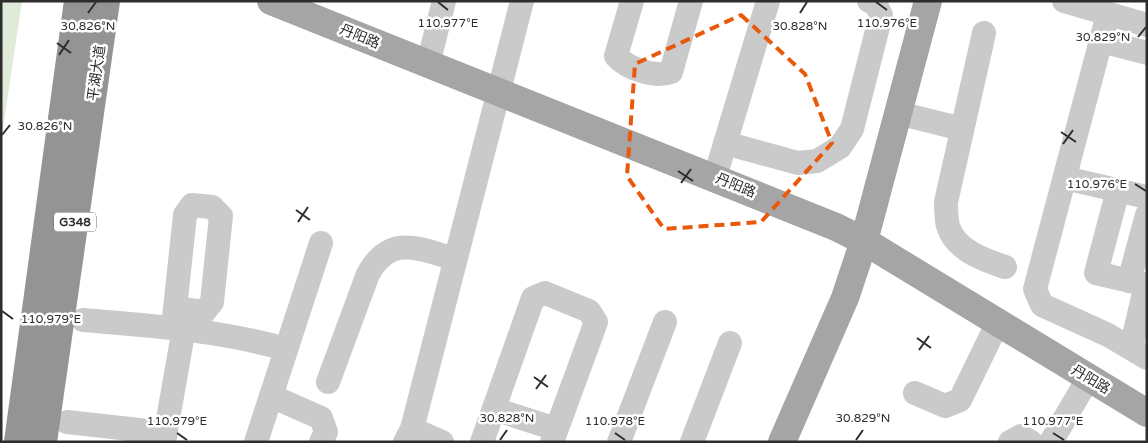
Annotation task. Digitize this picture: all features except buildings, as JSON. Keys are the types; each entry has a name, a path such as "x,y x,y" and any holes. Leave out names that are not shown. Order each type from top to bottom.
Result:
{"highway":[{"name":"平湖大道","path":"18,442 78,1"},
{"name":"平湖大道","path":"43,442 106,1"}],"main road":[{"name":"丹阳路","path":"271,1 808,214 864,241 1147,412"},
{"path":"782,442 845,298 864,241 928,1"}],"street":[{"path":"428,64 444,1"},
{"path":"420,438 455,259 522,1"},
{"path":"632,1 616,56 623,64 661,76 671,72 691,1"},
{"path":"715,177 768,1"},
{"path":"725,143 798,164 817,161 840,147 852,129 882,15 875,3 869,1"},
{"path":"1064,1 1147,25"},
{"path":"1108,14 1035,289 1042,304 1108,334 1142,353"},
{"path":"984,33 946,202 948,227 963,247 982,260 1005,267"},
{"path":"1101,42 1147,53"},
{"path":"898,113 962,129"},
{"path":"1065,178 1147,197"},
{"path":"1118,190 1096,273 1141,284"},
{"path":"1142,353 1141,284 1147,215"},
{"path":"256,442 321,243"},
{"path":"328,382 368,274 375,261 395,247 407,247 455,259"},
{"path":"482,442 533,298 545,293 589,311 596,322 554,435 494,409"},
{"path":"82,320 177,321 286,350"},
{"path":"67,422 165,437 177,321"},
{"path":"619,442 665,322"},
{"path":"915,393 945,406 960,400 998,322"},
{"path":"692,442 730,343"},
{"path":"1051,442 1089,377"},
{"path":"271,396 321,418 326,432 321,442"},
{"path":"1010,442 1021,436 1030,442"}],"highlighted area":[{"path":"741,15 805,74 832,143 761,222 664,229 627,176 635,64"}],"green space":[{"path":"1,1 22,1 1,142"}]}
